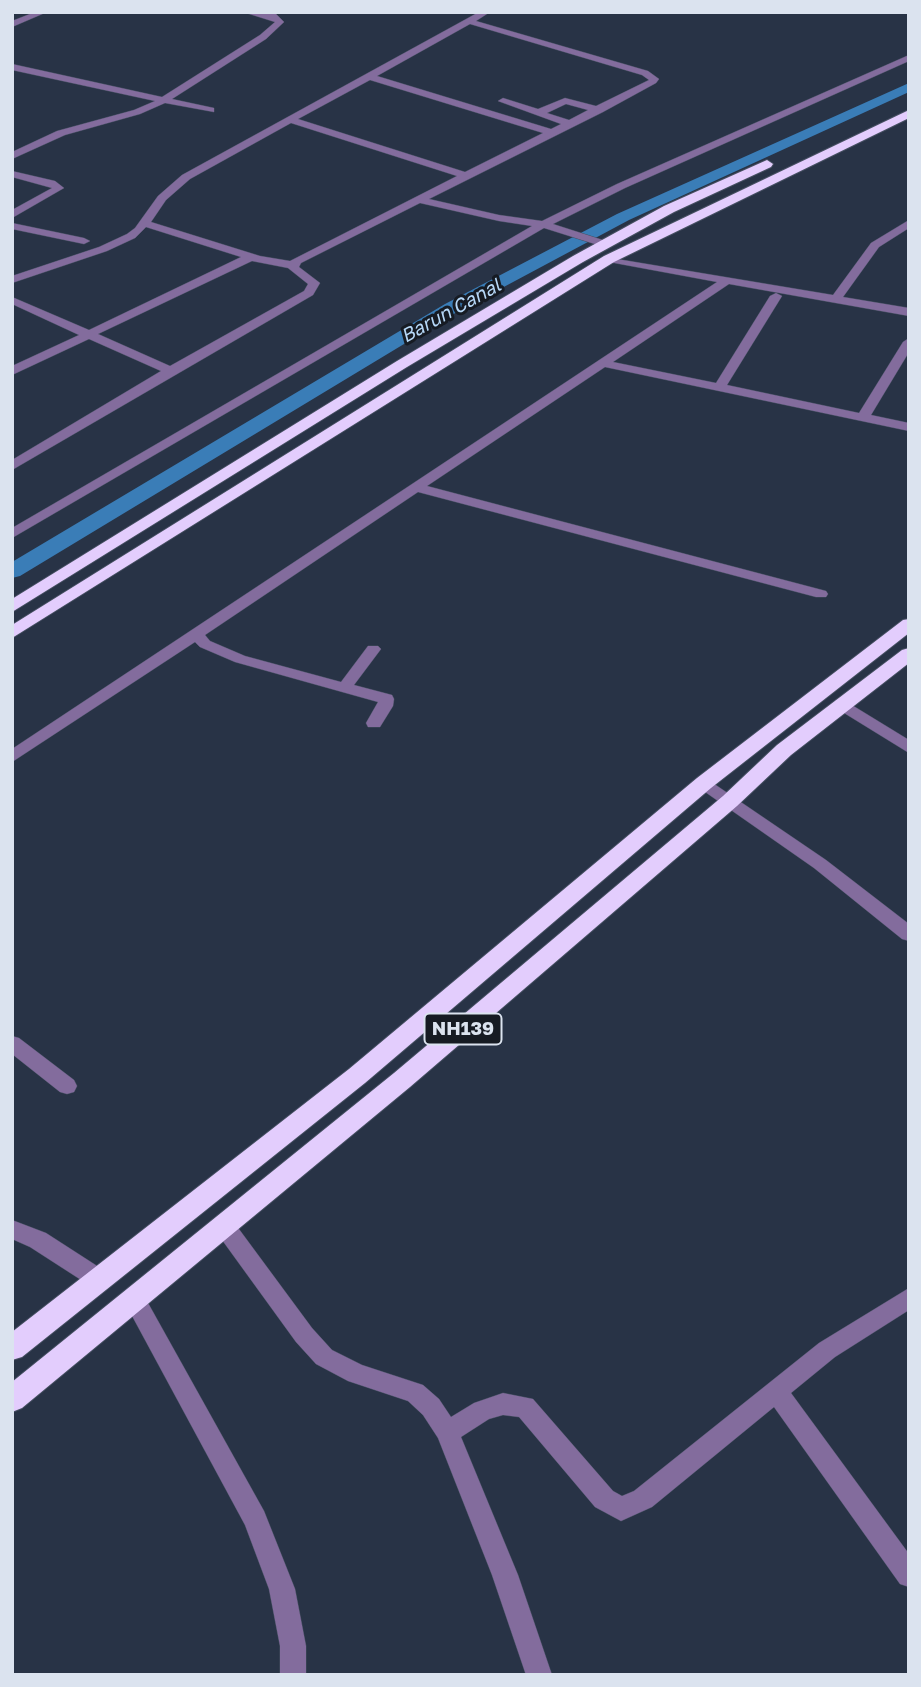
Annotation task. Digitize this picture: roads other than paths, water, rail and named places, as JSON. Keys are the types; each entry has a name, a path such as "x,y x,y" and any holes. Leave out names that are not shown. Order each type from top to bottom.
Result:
{"highway":[{"path":"12,607 599,242 909,99"},
{"path":"12,632 609,260 727,199 909,113"},
{"name":"NH139","path":"12,1348 357,1076 705,783 909,624"},
{"name":"NH139","path":"12,1399 402,1080 730,801 784,750 909,654"}],"street":[{"path":"12,24 43,12"},
{"path":"12,156 61,133 137,112 166,99 262,37 280,22 276,17 247,12"},
{"path":"12,279 131,236 177,183 486,12"},
{"path":"293,265 554,134 650,84 654,79 645,73 471,22"},
{"path":"12,534 346,337 549,226 695,153 909,58"},
{"path":"12,67 211,110"},
{"path":"371,77 554,134"},
{"path":"503,101 572,124"},
{"path":"538,113 563,101 600,110"},
{"path":"291,120 468,176"},
{"path":"12,174 51,183 59,188 12,215"},
{"path":"421,200 499,218 549,226 599,242"},
{"path":"12,466 170,371 309,293 314,283 293,265 251,257 144,223"},
{"path":"836,299 875,245 909,223"},
{"path":"12,226 83,240"},
{"path":"12,371 251,257"},
{"path":"609,260 909,312"},
{"path":"12,757 727,280"},
{"path":"719,388 776,296"},
{"path":"12,300 170,371"},
{"path":"863,417 909,342"},
{"path":"602,363 909,426"},
{"path":"414,487 821,593"},
{"path":"196,634 205,644 240,659 386,699 385,706 374,723"},
{"path":"345,687 373,649"},
{"path":"842,705 908,747"},
{"path":"705,783 820,864 909,934"},
{"path":"12,1043 67,1086"},
{"path":"225,1227 304,1335 324,1357 356,1374 415,1392 430,1407 446,1432 505,1575 539,1675"},
{"path":"12,1229 38,1240 100,1280"},
{"path":"446,1432 482,1411 503,1404 525,1407 604,1499 621,1509 643,1499 827,1350 909,1298"},
{"path":"135,1301 255,1519 282,1589 293,1646 293,1675"},
{"path":"776,1391 909,1576"}],"waterway":[{"name":"Barun Canal","path":"12,571 451,308 623,217 909,87"}]}
